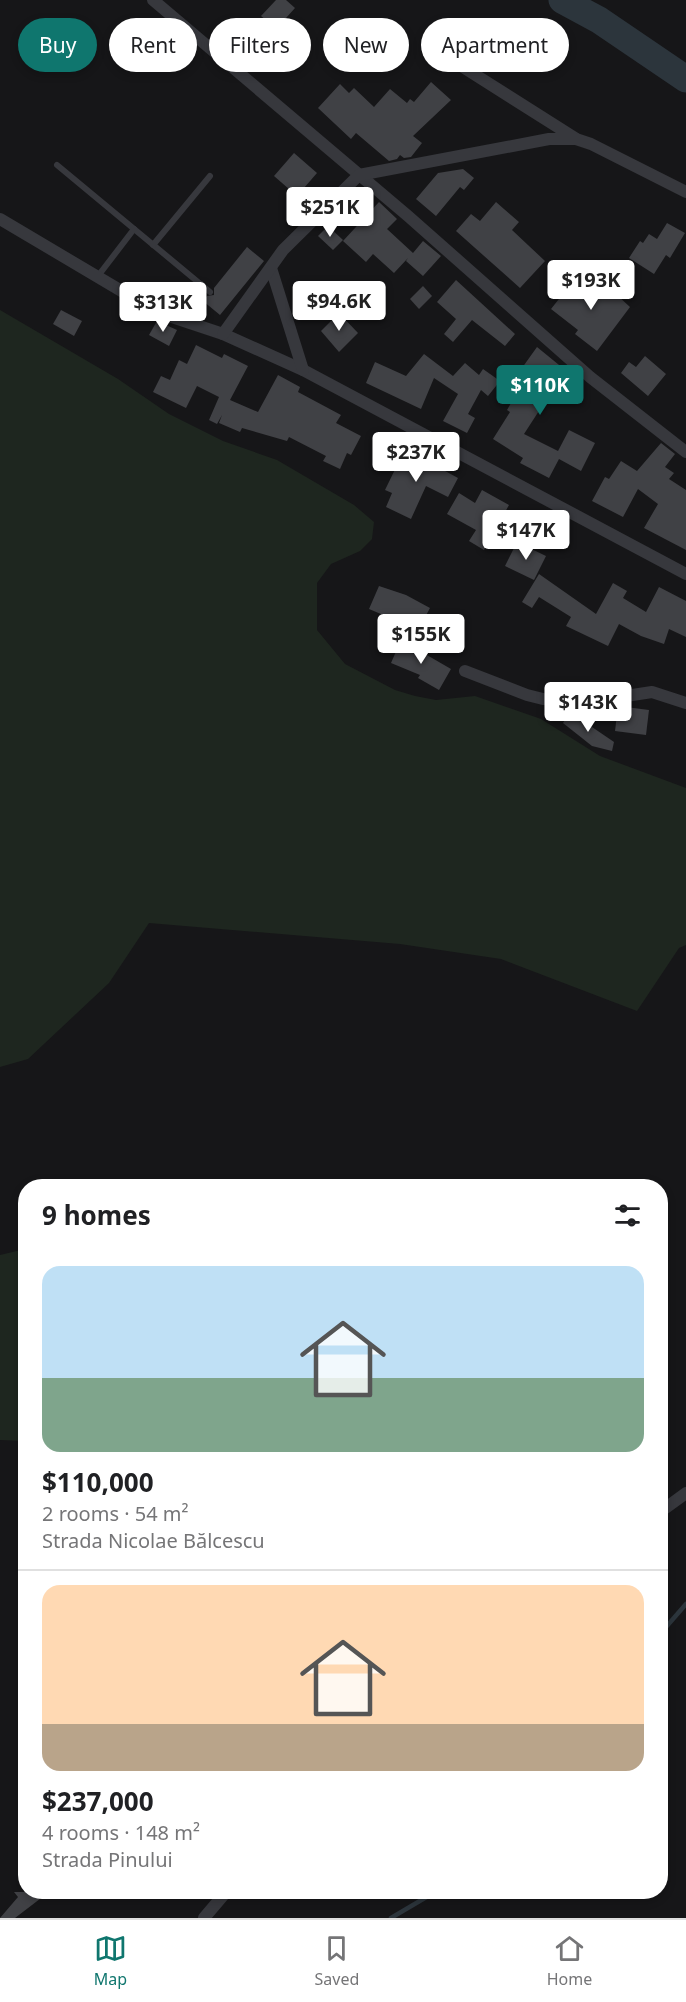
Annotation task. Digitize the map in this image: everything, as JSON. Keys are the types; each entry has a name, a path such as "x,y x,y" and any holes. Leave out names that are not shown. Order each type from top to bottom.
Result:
{"street":[{"path":"153,0 359,175 590,377 686,452"},
{"path":"471,72 576,139 591,144 686,192"},
{"path":"223,334 298,234 359,175 549,139 576,139"},
{"path":"0,219 142,304 179,321 223,334 303,370 686,574"},
{"path":"271,268 303,370"},
{"path":"465,671 543,699 593,701 652,693 686,702"},
{"path":"668,1506 686,1493"},
{"path":"204,1918 220,1899"}],"lane":[{"path":"57,165 210,292"},
{"path":"153,245 210,176"},
{"path":"98,276 134,229"},
{"path":"179,321 201,284"}],"shaded area":[{"path":"0,310 118,379 169,414 223,441 277,460 354,505 374,522 372,539 360,551 331,564 317,583 317,630 345,664 395,690 415,696 436,700 475,696 541,719 600,756 686,788 686,945 679,948 637,1011 501,959 400,944 149,923 109,983 28,1059 0,1067"},
{"path":"18,1251 18,1441 0,1440 0,1255"}],"building":[{"path":"276,0 286,0 295,8 286,18 263,18 261,16"},
{"path":"431,82 451,100 413,136 422,143 411,157 404,158 400,155 397,159 389,161 356,133 351,139 318,108 340,84 349,93 354,88 374,107 390,89 407,103 410,99 414,102"},
{"path":"294,153 317,173 297,196 274,176"},
{"path":"463,169 474,178 464,190 460,187 436,216 416,199 438,173"},
{"path":"379,202 397,219 387,229 413,253 423,241 441,256 423,276 406,261 408,258 394,273 373,254 366,262 343,241"},
{"path":"496,202 519,222 512,230 545,261 520,288 456,231 471,214 480,221"},
{"path":"667,223 685,233 670,258 666,255 654,274 629,258 640,241 643,243 649,234 657,239"},
{"path":"328,226 343,240 333,250 318,236"},
{"path":"247,247 264,261 220,315 203,301 207,296 214,295 214,288"},
{"path":"584,277 600,290 605,284 630,307 597,351 575,334 578,330 551,309 570,285 575,289"},
{"path":"456,280 515,334 505,346 472,320 453,342 444,334 456,319 437,302"},
{"path":"423,286 432,296 419,309 410,299"},
{"path":"61,310 82,321 74,336 53,324"},
{"path":"339,313 358,333 339,352 321,331"},
{"path":"157,321 177,330 169,346 149,335"},
{"path":"196,345 222,358 224,354 248,366 230,400 258,412 278,375 300,387 298,392 341,415 336,423 361,436 351,455 347,453 340,469 323,461 326,456 289,437 287,441 242,428 240,432 219,423 222,415 217,424 209,420 219,397 197,386 186,408 153,392 161,376 170,380 179,360 187,364"},
{"path":"537,347 575,378 557,403 548,397 524,434 558,451 569,430 595,443 581,471 559,459 549,478 520,463 523,458 493,439 510,412 507,410 511,403 502,396"},
{"path":"424,354 453,376 465,363 479,375 483,369 500,381 488,396 481,390 468,414 475,418 467,433 443,421 458,394 434,378 421,409 366,383 375,362 406,376"},
{"path":"645,356 666,374 648,396 621,373 629,362 636,367"},
{"path":"661,443 675,454 665,467 674,473 669,479 686,490 686,550 644,528 658,504 638,489 623,517 592,501 605,477 609,479 621,461 637,471"},
{"path":"405,449 458,478 448,497 426,486 411,519 386,507 392,493 385,490"},
{"path":"482,490 509,505 484,550 469,541 476,530 447,514 459,493 475,503"},
{"path":"517,542 546,556 534,580 505,566"},
{"path":"539,574 596,614 613,583 627,591 623,598 646,612 659,587 686,601 686,637 669,629 664,644 641,636 619,624 608,646 566,626 571,617 539,597 532,608 522,602"},
{"path":"379,586 406,595 430,608 423,621 412,615 407,625 369,609"},
{"path":"401,640 451,669 439,690 418,678 420,675 391,663"},
{"path":"618,706 649,710 646,735 615,731"},
{"path":"570,712 614,742 612,751 592,746 563,723"},
{"path":"18,1897 18,1899 40,1899 15,1918 0,1918"}],"waterway":[{"path":"562,0 599,20 686,79"},
{"path":"668,1625 686,1604"},
{"path":"391,1918 423,1899"}]}
